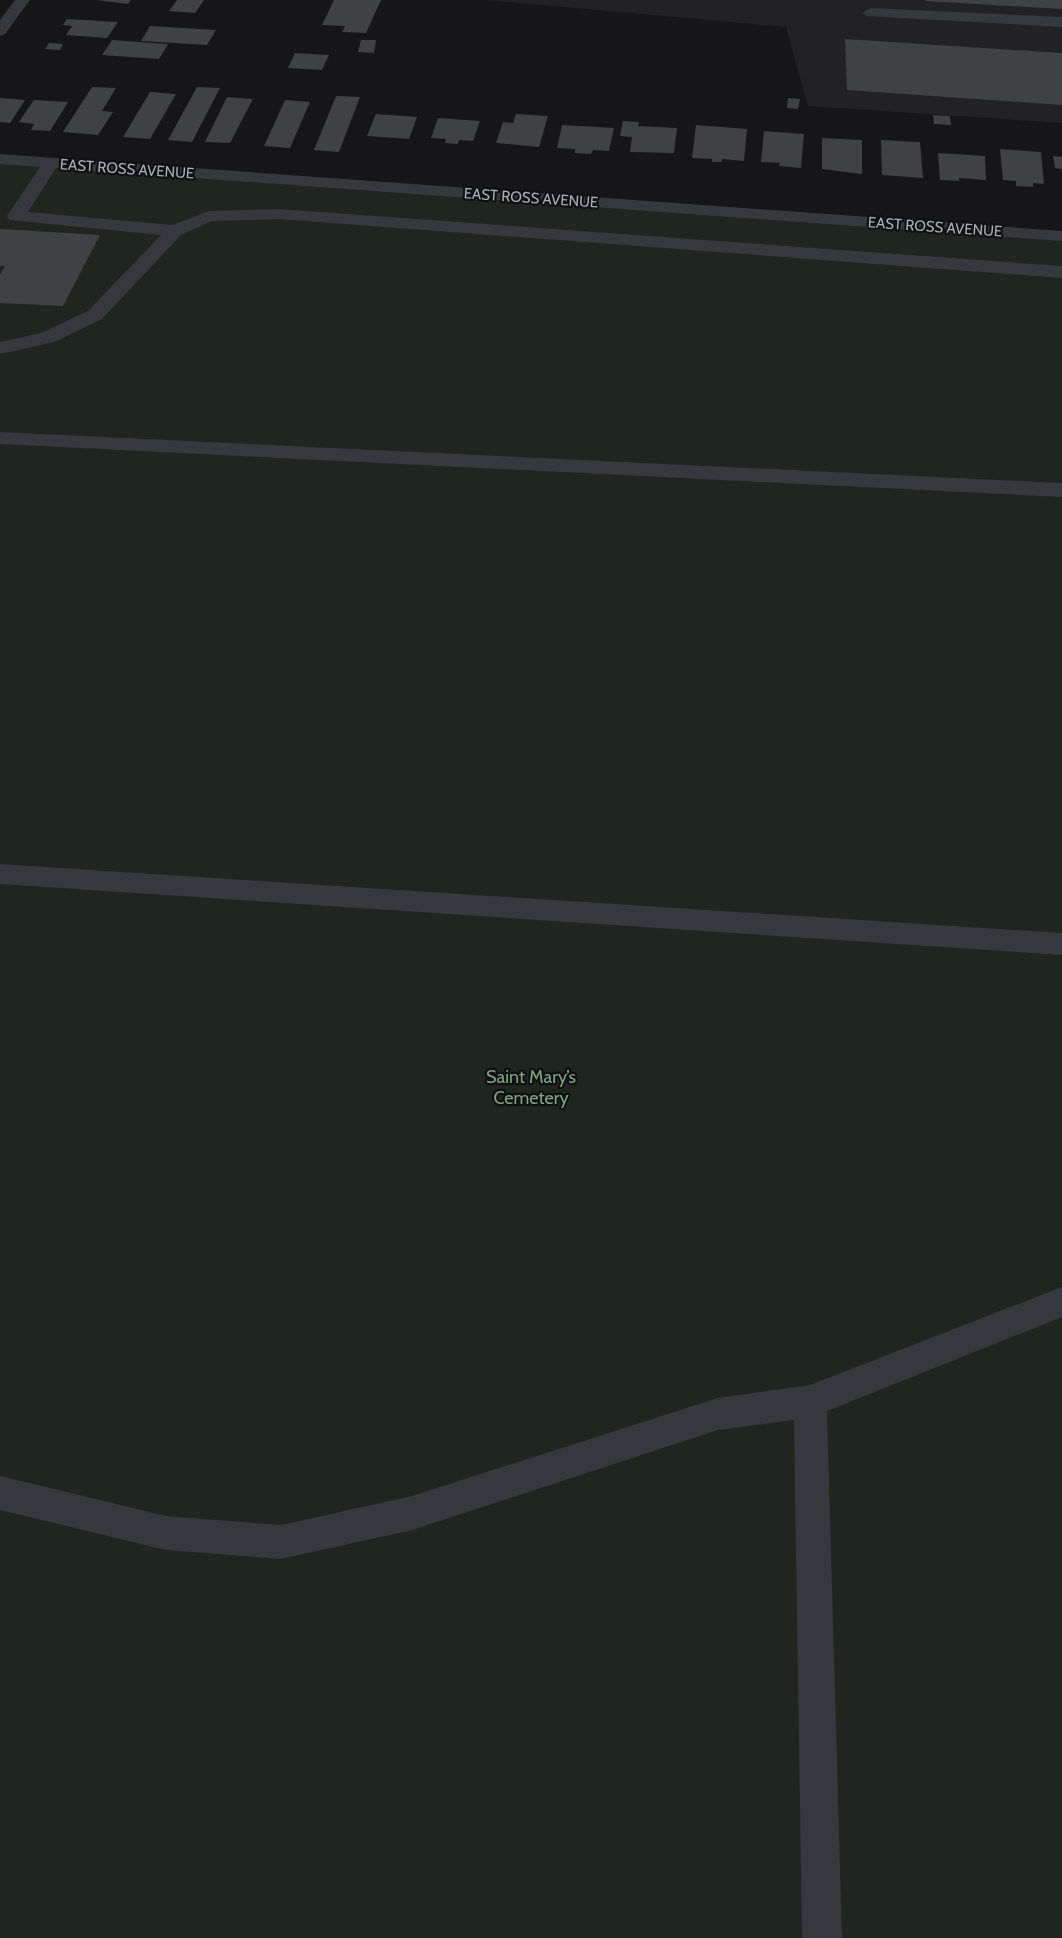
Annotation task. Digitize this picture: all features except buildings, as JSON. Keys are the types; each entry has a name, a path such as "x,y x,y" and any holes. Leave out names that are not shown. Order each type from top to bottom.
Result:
{"street":[{"path":"0,31 23,0"},
{"path":"871,13 1062,22"},
{"name":"EAST ROSS AVENUE","path":"0,159 1062,236"},
{"path":"51,163 16,216 175,231"},
{"path":"0,348 47,338 95,315 175,231 209,216 278,214 1062,272"},
{"path":"0,438 1062,490"},
{"path":"0,874 1062,944"},
{"path":"0,1493 166,1533 281,1542 412,1514 718,1414 810,1400 1062,1302"},
{"path":"810,1400 822,1938"}],"shaded area":[{"path":"486,0 1062,0 1062,123 808,106 786,27"}],"green space":[{"name":"Saint Mary’s Cemetery","path":"0,159 1062,236 1062,1938 0,1938"}]}
